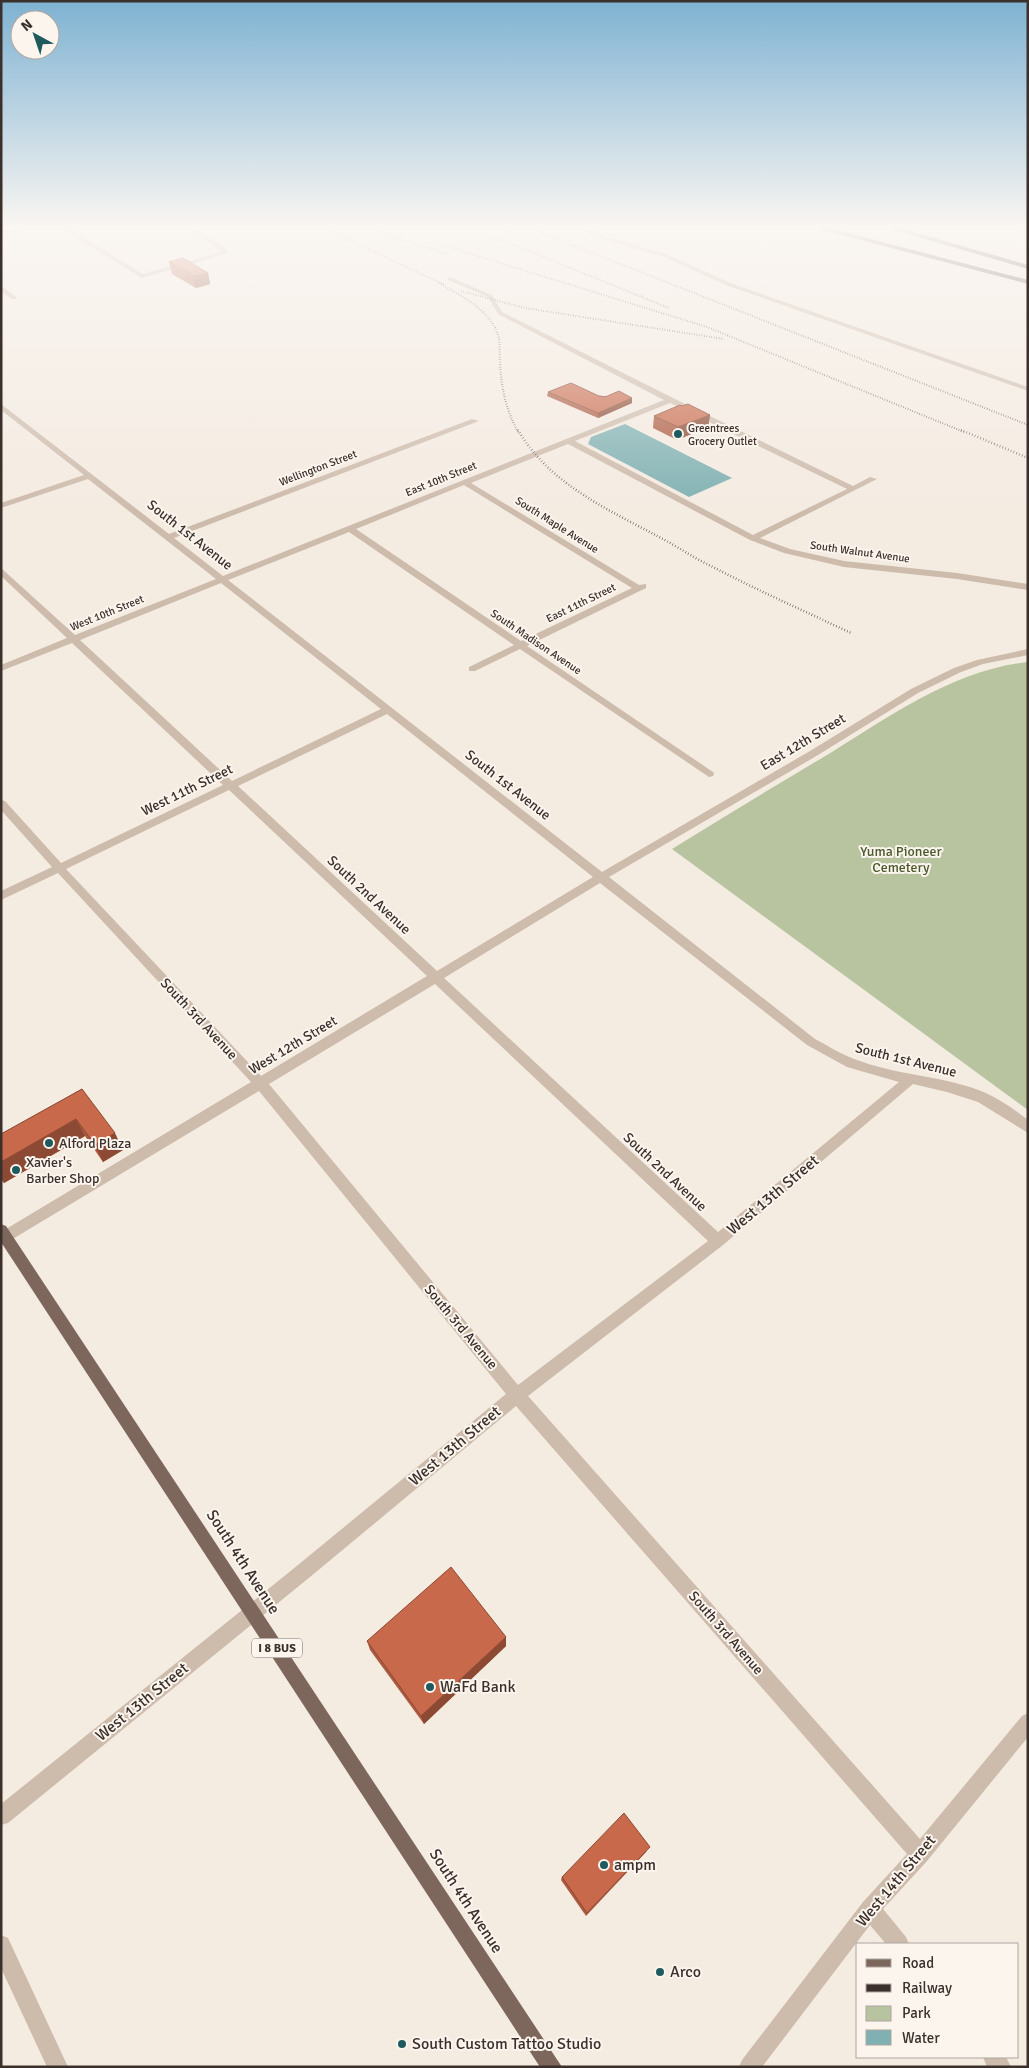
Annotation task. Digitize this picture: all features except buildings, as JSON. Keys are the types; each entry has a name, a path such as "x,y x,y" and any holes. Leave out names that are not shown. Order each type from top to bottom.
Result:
{"main road":[{"name":"South 4th Avenue","path":"3,1235 254,1612 552,2067"}],"street":[{"path":"517,322 670,400 854,489"},
{"path":"835,322 1028,389"},
{"name":"East 10th Street","path":"221,579 670,400"},
{"name":"South 1st Avenue","path":"1,406 811,1042 833,1055 858,1066 954,1088 979,1096 1002,1109 1028,1128"},
{"name":"Wellington Street","path":"169,537 475,420"},
{"name":"South Walnut Avenue","path":"569,441 753,538 816,559 876,568 957,576 1026,587"},
{"path":"1,506 88,476"},
{"path":"753,538 874,479"},
{"name":"South Maple Avenue","path":"464,482 642,586"},
{"name":"South Madison Avenue","path":"349,528 709,774"},
{"name":"South 2nd Avenue","path":"1,571 718,1241"},
{"name":"West 10th Street","path":"1,668 221,579"},
{"name":"East 11th Street","path":"472,669 642,586"},
{"name":"East 12th Street","path":"601,877 801,760 890,704 939,679 980,662 1028,652"},
{"name":"West 11th Street","path":"1,896 387,710"},
{"name":"South 3rd Avenue","path":"1,803 59,868 260,1083 517,1395 920,1854"},
{"name":"West 12th Street","path":"3,1235 260,1083 601,877"},
{"name":"West 13th Street","path":"1,1816 254,1612 517,1395 718,1241 912,1079"},
{"name":"West 14th Street","path":"749,2067 870,1909 920,1854 1028,1722"},
{"path":"870,1909 898,1943"},
{"path":"1,1945 58,2067"}],"green space":[{"name":"Yuma Pioneer Cemetery","path":"1028,662 1028,1110 672,849 925,696 975,674"}],"water":[{"path":"625,424 732,478 689,497 588,444 591,437"}],"railway":[{"path":"491,322 499,339 505,398 518,432"},
{"path":"612,322 724,339"},
{"path":"689,322 707,327 964,432"},
{"path":"766,322 1028,425"},
{"path":"518,430 546,466 563,481 601,506 705,563 851,633"},
{"path":"961,430 1028,458"}],"place":[{"name":"Greentrees Grocery Outlet","path":"678,434"},
{"name":"Alford Plaza","path":"49,1143"},
{"name":"Xavier's Barber Shop","path":"16,1170"},
{"name":"WaFd Bank","path":"430,1687"},
{"name":"ampm","path":"604,1865"},
{"name":"Arco","path":"660,1972"},
{"name":"South Custom Tattoo Studio","path":"402,2044"}]}
